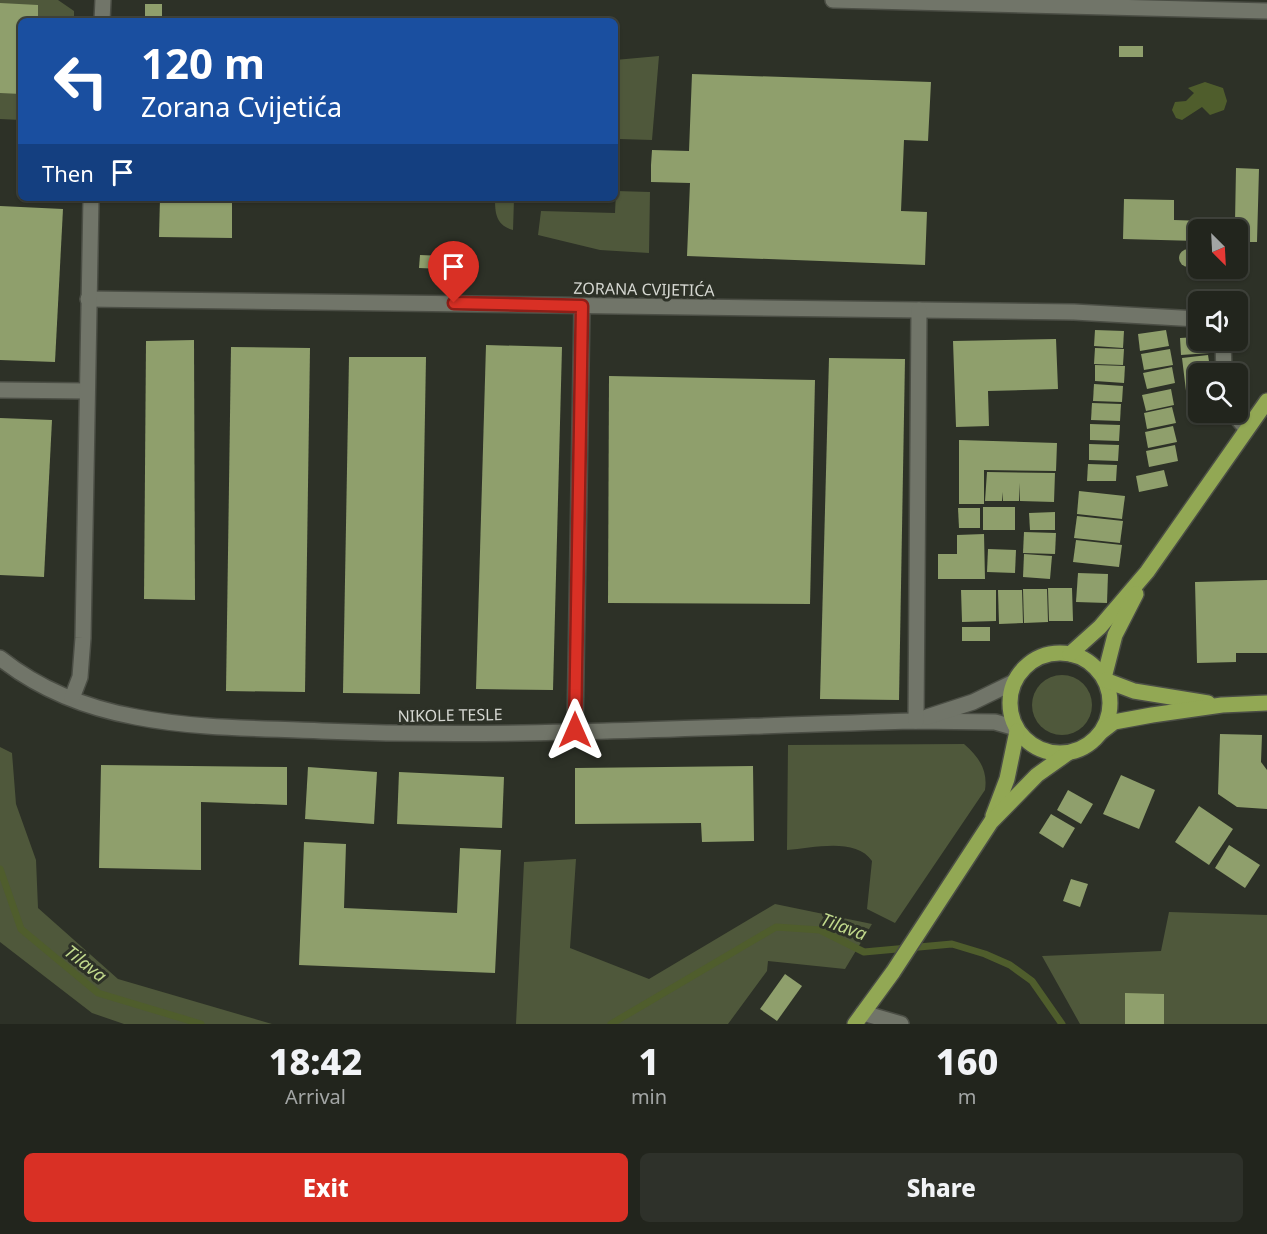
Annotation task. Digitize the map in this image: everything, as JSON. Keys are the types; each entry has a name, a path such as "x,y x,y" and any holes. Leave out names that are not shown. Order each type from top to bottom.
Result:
{"main road":[{"path":"1070,654 1100,627 1147,572 1267,401"},
{"path":"1101,732 1108,718 1110,703 1104,679 1115,635 1147,572"},
{"path":"992,822 1007,779 1016,730 1009,701 1014,682 1022,670 1040,657 1055,653 1070,654 1089,663 1104,679 1134,691 1222,705"},
{"path":"859,1018 893,972 992,822 1037,776 1068,753 1087,746 1114,722 1222,705 1267,703"},
{"path":"1016,730 1034,747 1045,752 1068,753"}],"street":[{"path":"102,18 103,0"},
{"path":"833,0 1267,11"},
{"path":"72,698 80,677 83,638 91,201"},
{"name":"ZORANA CVIJETIĆA","path":"88,299 1097,313 1188,318"},
{"path":"575,730 582,306"},
{"path":"916,721 919,310"},
{"path":"0,390 86,391"},
{"path":"1242,423 1246,428"},
{"name":"NIKOLE TESLE","path":"0,658 50,690 72,698 136,717 199,725 388,734 916,721 995,722 1016,730"},
{"name":"NIKOLE TESLE","path":"916,721 973,702 1014,682"},
{"path":"859,1018 902,1024"}],"shaded area":[{"path":"0,0 58,0 74,11 74,18 18,18 18,120 0,119"},
{"path":"659,56 652,140 619,139 618,60"},
{"path":"1205,82 1223,88 1227,101 1224,110 1210,115 1202,107 1182,120 1176,118 1172,110 1175,102 1186,101 1194,93 1188,88"},
{"path":"618,191 650,192 649,253 600,250 538,235 541,211 615,213"},
{"path":"495,201 514,201 513,230 500,222 495,209"},
{"path":"1056,675 1068,675 1079,680 1087,688 1092,705 1090,717 1079,730 1068,735 1056,735 1045,730 1037,722 1032,711 1032,699 1037,688 1045,680"},
{"path":"964,744 974,754 984,770 985,790 895,923 867,909 872,861 865,854 845,846 787,850 788,745"},
{"path":"0,747 12,753 16,804 36,860 38,908 118,979 272,1024 124,1024 92,1013 0,942"},
{"path":"576,859 570,948 649,979 775,904 872,924 845,969 768,961 767,971 728,1024 516,1024 524,862"},
{"path":"1169,912 1267,915 1267,1024 1080,1024 1042,956 1161,951"}],"building":[{"path":"0,3 38,5 38,18 18,18 18,94 0,93"},
{"path":"145,4 162,4 162,18 145,18"},
{"path":"1119,46 1143,46 1143,57 1119,57"},
{"path":"692,74 931,82 928,141 904,140 901,211 927,212 925,265 687,256 690,183 651,182 651,165 652,150 689,151"},
{"path":"1236,168 1259,169 1257,242 1248,242 1248,219 1235,219"},
{"path":"1124,199 1174,200 1174,220 1188,220 1188,241 1123,239"},
{"path":"160,201 232,201 232,238 159,237"},
{"path":"0,206 63,209 55,362 0,360"},
{"path":"420,255 468,257 468,270 419,268"},
{"path":"1095,330 1124,331 1123,348 1094,346"},
{"path":"1166,330 1169,346 1140,351 1138,334"},
{"path":"1180,338 1188,338 1188,351 1210,351 1210,353 1181,355"},
{"path":"1056,339 1058,389 988,391 989,426 956,427 953,341"},
{"path":"194,340 195,600 144,599 146,341"},
{"path":"486,345 562,347 553,690 476,689"},
{"path":"231,347 310,348 305,692 226,691"},
{"path":"1095,348 1124,349 1123,365 1094,364"},
{"path":"1170,349 1173,365 1144,370 1141,354"},
{"path":"1208,355 1209,363 1188,363 1187,399 1182,358"},
{"path":"349,357 426,357 420,694 343,693"},
{"path":"829,358 905,359 899,700 820,699"},
{"path":"1095,365 1125,366 1124,383 1095,381"},
{"path":"1172,367 1175,383 1147,389 1143,373"},
{"path":"609,376 815,380 810,604 608,603"},
{"path":"1094,384 1123,386 1122,402 1093,401"},
{"path":"1171,389 1174,405 1146,411 1142,395"},
{"path":"1092,403 1121,404 1120,421 1091,420"},
{"path":"1172,407 1176,423 1147,429 1144,413"},
{"path":"0,418 52,420 44,577 0,575"},
{"path":"1090,424 1120,425 1119,441 1090,440"},
{"path":"1173,426 1177,442 1148,448 1145,432"},
{"path":"959,440 1057,443 1056,471 984,470 984,504 959,504"},
{"path":"1089,444 1119,445 1118,461 1089,460"},
{"path":"1175,445 1178,461 1149,467 1146,451"},
{"path":"1088,464 1117,465 1116,481 1087,481"},
{"path":"1164,470 1168,486 1139,492 1136,476"},
{"path":"987,472 1055,473 1054,502 1020,501 1020,483 1019,501 1003,501 1002,492 1002,501 985,501"},
{"path":"1079,491 1125,496 1122,519 1077,514"},
{"path":"983,507 1015,507 1015,530 983,530"},
{"path":"958,508 980,508 980,528 959,528"},
{"path":"1055,512 1055,530 1030,530 1029,513"},
{"path":"1077,516 1123,521 1120,543 1074,538"},
{"path":"1024,532 1056,533 1055,554 1023,553"},
{"path":"984,534 985,579 938,579 938,554 957,554 957,535"},
{"path":"1076,540 1122,545 1119,567 1073,562"},
{"path":"988,549 1016,550 1015,573 987,572"},
{"path":"1024,554 1052,556 1050,579 1023,577"},
{"path":"1078,573 1108,574 1107,603 1076,602"},
{"path":"1267,580 1267,653 1236,653 1236,662 1197,663 1195,582"},
{"path":"1048,588 1072,588 1073,621 1049,621"},
{"path":"1023,589 1047,589 1048,622 1024,623"},
{"path":"961,590 996,590 996,621 962,622"},
{"path":"998,590 1022,590 1023,623 999,624"},
{"path":"962,627 990,627 990,641 962,641"},
{"path":"1220,734 1262,735 1261,762 1267,770 1267,809 1237,807 1218,794"},
{"path":"101,765 287,767 287,805 201,802 201,870 99,868"},
{"path":"753,766 754,841 702,842 701,823 575,824 575,768"},
{"path":"308,767 377,772 374,824 305,819"},
{"path":"399,772 504,777 502,828 397,824"},
{"path":"1121,775 1155,790 1139,829 1103,814"},
{"path":"1068,790 1093,804 1081,824 1057,810"},
{"path":"1199,806 1233,829 1209,865 1175,842"},
{"path":"1051,814 1075,828 1063,848 1039,833"},
{"path":"304,842 346,844 344,908 457,913 460,848 501,850 495,973 299,965"},
{"path":"1229,845 1260,865 1245,888 1215,868"},
{"path":"1071,879 1088,884 1080,907 1063,901"},
{"path":"785,974 802,986 777,1021 760,1009"},
{"path":"1125,993 1164,994 1164,1024 1125,1024"}],"waterway":[{"name":"Tilava","path":"0,869 21,929 98,993 201,1024"},
{"name":"Tilava","path":"611,1024 776,927 820,930 864,952 952,944 985,954 1010,965 1032,981 1062,1024"}],"route":[{"path":"454,303 582,306 575,730"}]}
